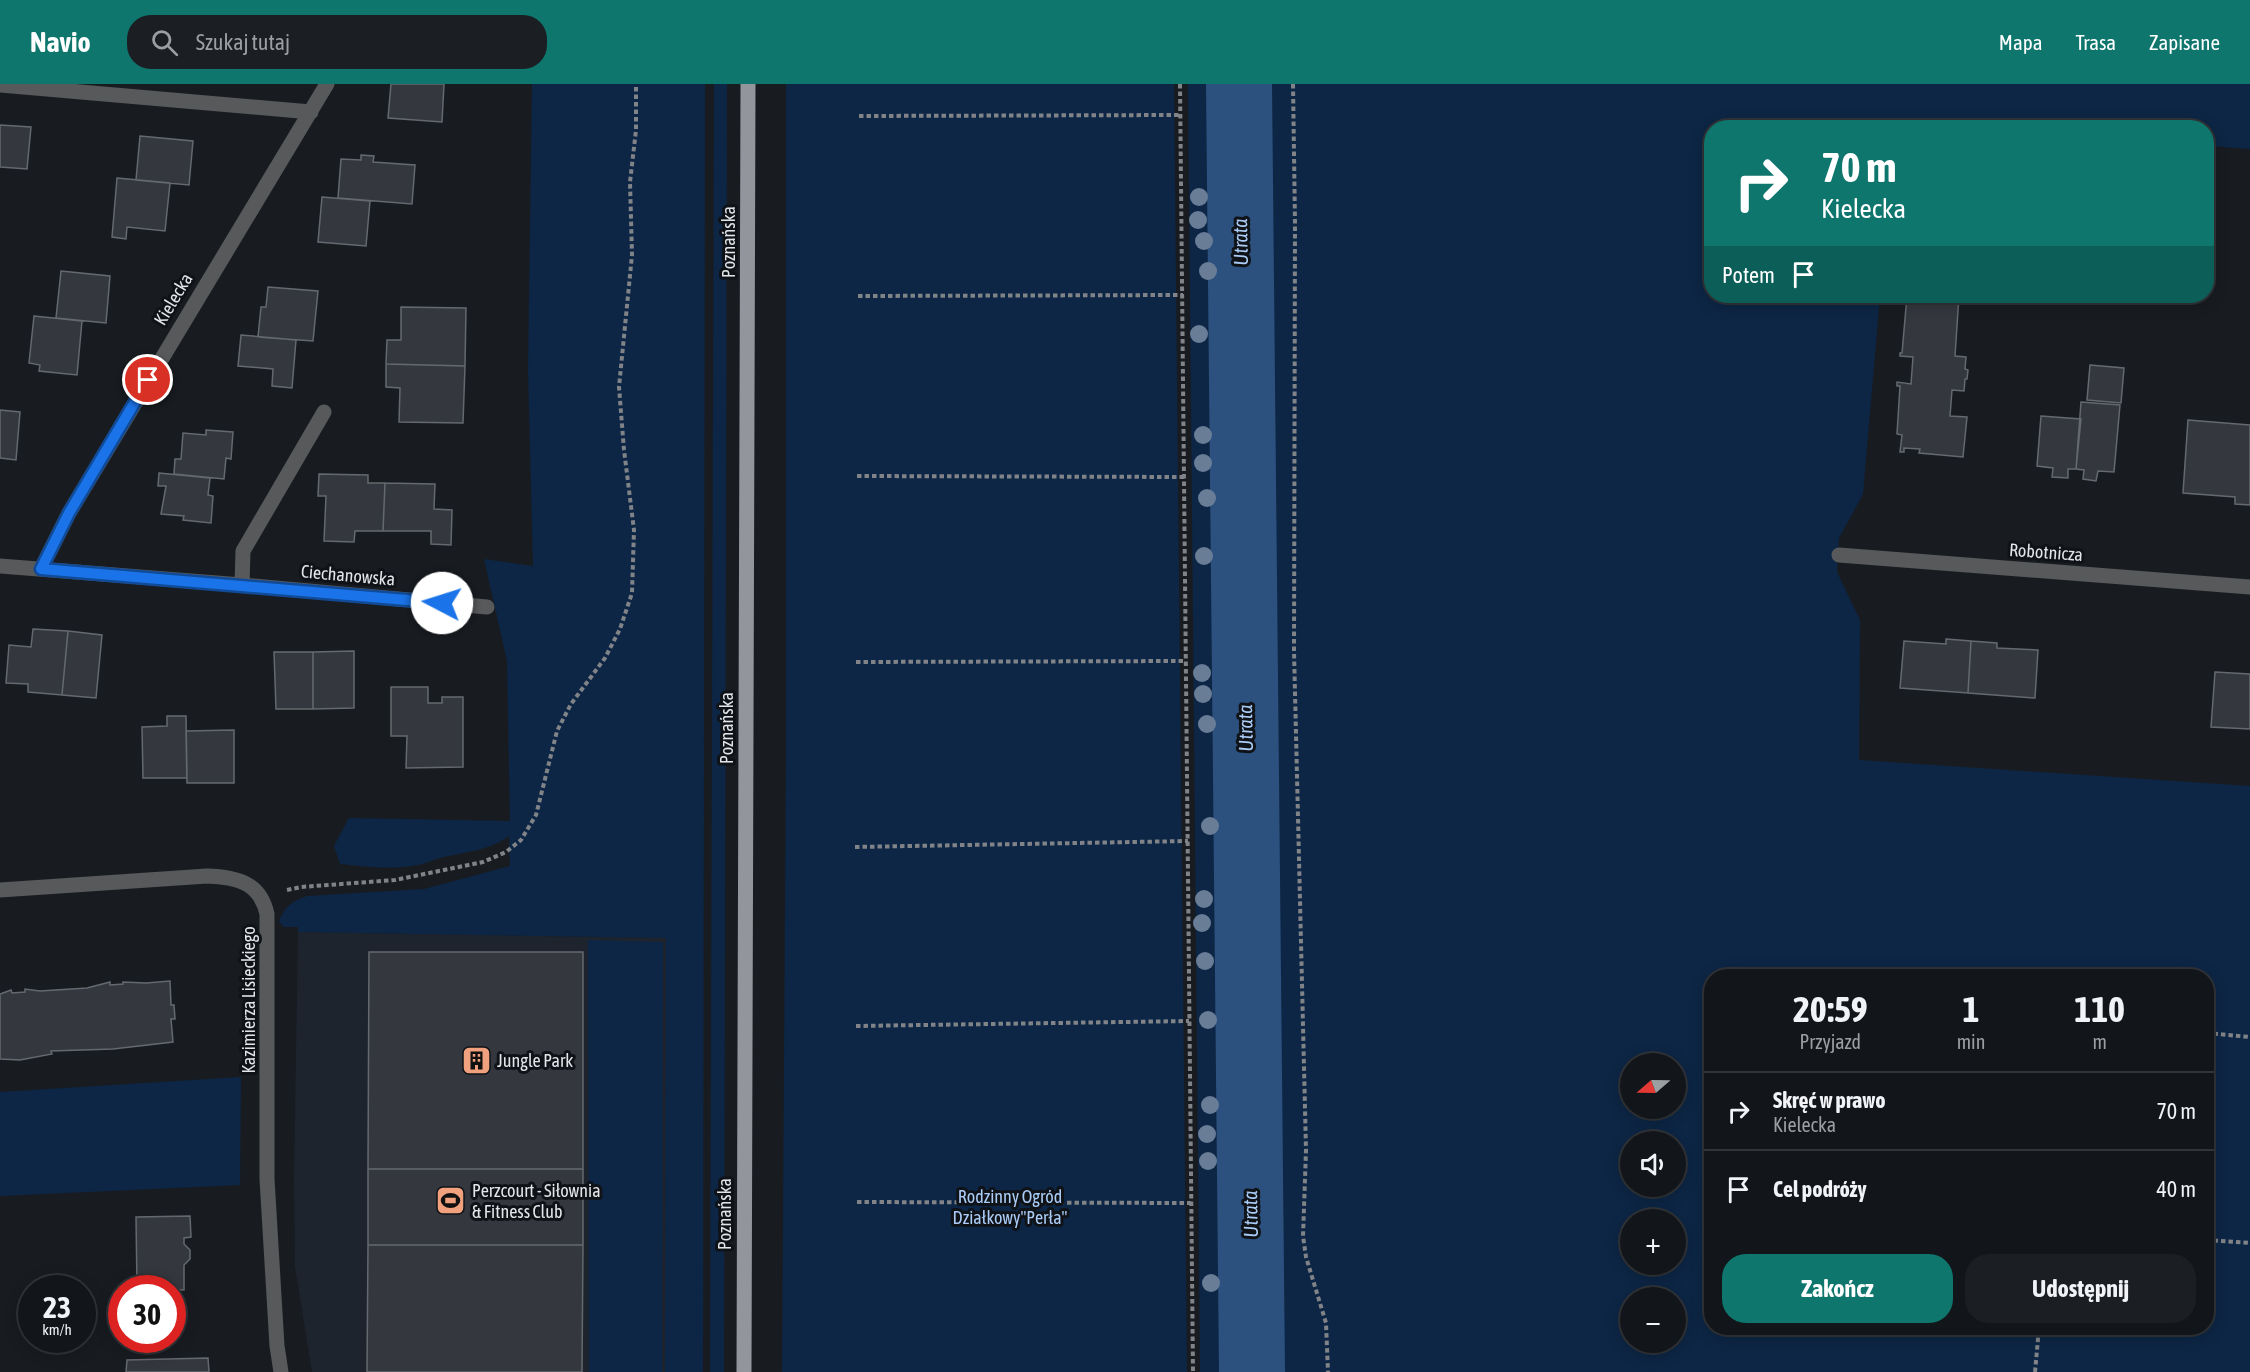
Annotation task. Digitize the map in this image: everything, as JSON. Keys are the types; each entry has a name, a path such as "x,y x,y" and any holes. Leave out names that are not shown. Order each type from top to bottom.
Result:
{"main road":[{"name":"Poznańska","path":"744,1372 748,84"}],"street":[{"name":"Kielecka","path":"41,569 75,503 327,84"},
{"path":"0,85 311,112"},
{"path":"242,585 243,551 324,412"},
{"name":"Robotnicza","path":"1839,555 2250,587"},
{"name":"Ciechanowska","path":"0,566 487,607"},
{"path":"0,890 207,876 227,877 242,881 261,896"},
{"name":"Kazimierza Lisieckiego","path":"261,896 267,914 267,1179 276,1335 281,1372"}],"path":[{"path":"261,896 301,886 395,880 483,862 506,852 521,840 536,815 557,731 571,704 605,658 620,629 632,593 634,530 619,387 632,255 630,182 636,130 636,84"},
{"path":"1180,84 1193,1372"},
{"path":"1293,84 1294,651 1306,1150 1303,1236 1306,1257 1326,1323 1328,1372"},
{"path":"859,116 1180,115"},
{"path":"858,296 1183,295"},
{"path":"857,476 1184,477"},
{"path":"856,662 1186,661"},
{"path":"855,847 1188,841"},
{"path":"856,1026 1189,1021"},
{"path":"2214,1034 2250,1037"},
{"path":"857,1202 1191,1203"},
{"path":"2214,1241 2250,1243"},
{"path":"2035,1372 2038,1335"}],"shaded area":[{"path":"298,932 666,938 665,1372 312,1372 295,1267"}],"green space":[{"path":"532,84 705,84 703,1372 665,1372 666,938 298,932 298,927 284,927 279,922 289,905 307,896 424,889 510,866 509,836 478,850 418,865 398,867 340,864 334,846 349,818 510,821 507,661 484,559 533,566 528,370"},
{"path":"714,84 727,84 724,1372 710,1372"},
{"name":"Rodzinny Ogród Działkowy\"Perła\"","path":"786,84 1174,84 1187,1372 782,1372 786,760"},
{"path":"1188,84 1224,84 1229,1372 1200,1372"},
{"path":"1251,84 2250,84 2250,149 2214,146 2214,120 1704,120 1704,303 1879,303 1863,494 1839,538 1837,572 1860,620 1859,760 2250,786 2250,1372 1265,1372"},
{"path":"588,940 663,942 662,1372 589,1372"},
{"path":"241,1077 240,1185 0,1196 0,1092"}],"building":[{"path":"391,84 444,84 442,122 388,118"},
{"path":"0,125 31,127 27,169 0,167"},
{"path":"140,136 193,141 189,185 136,180"},
{"path":"361,155 374,156 373,162 415,165 412,204 338,198 341,159 361,160"},
{"path":"117,178 170,183 165,231 127,227 126,239 112,237"},
{"path":"322,197 370,201 366,246 318,242"},
{"path":"61,271 110,276 106,323 56,318"},
{"path":"268,287 318,291 313,341 258,337 261,307 266,307"},
{"path":"1906,303 1959,303 1955,356 1966,357 1965,369 1968,370 1964,391 1952,390 1950,416 1967,417 1963,457 1919,453 1920,449 1904,448 1904,452 1900,452 1902,435 1897,434 1900,386 1897,386 1897,382 1911,384 1913,357 1900,356"},
{"path":"401,307 466,308 465,366 386,364 387,340 401,340"},
{"path":"34,316 82,321 77,375 39,371 40,365 29,363"},
{"path":"241,335 296,340 292,388 272,386 273,369 238,366"},
{"path":"386,364 465,366 463,423 399,422 400,388 386,387"},
{"path":"2090,365 2124,368 2121,403 2087,400"},
{"path":"2081,402 2120,405 2114,472 2098,471 2096,481 2083,479 2084,470 2076,469"},
{"path":"0,410 20,412 16,460 0,458"},
{"path":"2041,416 2081,419 2076,469 2068,469 2068,478 2052,477 2053,468 2037,466"},
{"path":"2188,420 2250,425 2250,505 2235,504 2235,497 2183,493"},
{"path":"206,430 233,432 231,459 226,458 224,479 174,474 175,459 181,459 183,433 206,435"},
{"path":"159,473 210,478 208,495 213,496 211,523 183,520 184,516 161,514 166,486 158,486"},
{"path":"319,474 368,475 368,483 385,483 383,531 355,531 354,542 324,541 326,496 318,496"},
{"path":"385,483 435,484 434,509 452,510 451,545 431,544 431,531 383,531"},
{"path":"33,629 68,631 62,695 28,692 28,684 6,683 9,645 31,647"},
{"path":"68,631 102,635 96,698 62,695"},
{"path":"1946,639 1971,641 1968,693 1900,688 1904,641 1946,644"},
{"path":"1971,641 1997,643 1997,648 2038,650 2035,698 1968,693"},
{"path":"354,651 354,708 313,709 313,652"},
{"path":"274,652 313,652 313,709 276,709"},
{"path":"2215,672 2250,674 2250,729 2211,727"},
{"path":"391,687 428,687 428,703 442,703 442,697 463,697 463,767 406,768 407,736 391,736"},
{"path":"167,716 186,716 187,778 143,778 142,727 167,726"},
{"path":"234,730 234,783 187,783 186,731"},
{"name":"Jungle Park","path":"369,952 583,952 583,1169 368,1169"},
{"path":"170,981 171,1005 174,1005 175,1019 171,1019 173,1042 113,1049 51,1051 52,1054 20,1060 0,1059 0,994 11,990 12,993 25,992 25,989 40,991 87,988 110,982 110,985 123,984 123,982"},
{"path":"368,1169 583,1169 583,1245 368,1245"},
{"path":"190,1216 191,1237 184,1238 184,1244 190,1250 190,1259 184,1265 184,1275 137,1275 136,1217"},
{"path":"368,1245 583,1245 582,1372 367,1372"},
{"path":"208,1358 209,1372 126,1372 127,1360"}],"waterway":[{"name":"Utrata","path":"1239,84 1252,1372"}],"place":[{"name":"Jungle Park","path":"476,1060"},
{"name":"Perzcourt - Siłownia & Fitness Club","path":"451,1200"}],"route":[{"path":"148,380 69,513 41,569 442,603"}]}
